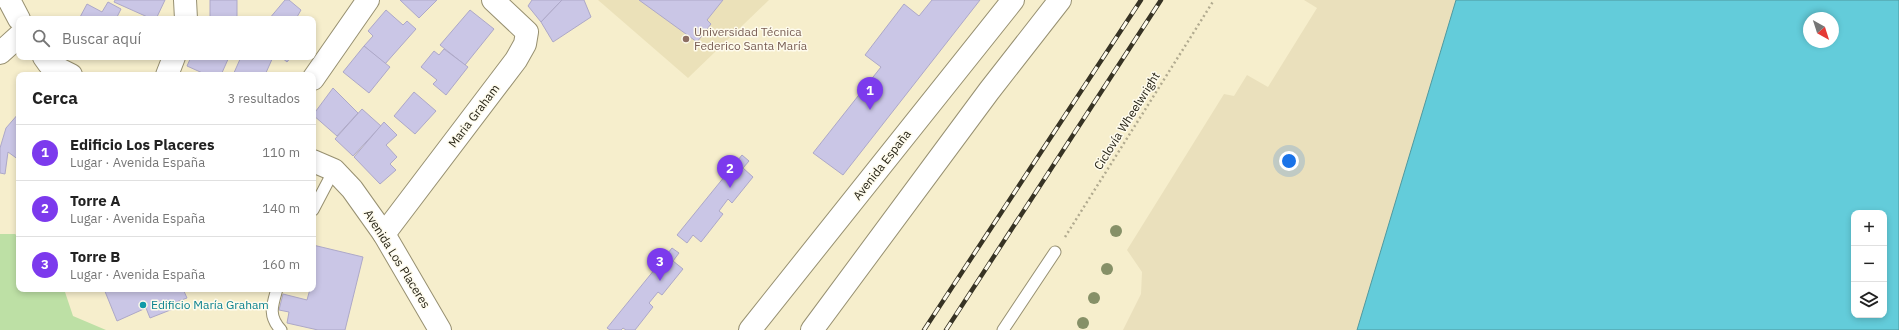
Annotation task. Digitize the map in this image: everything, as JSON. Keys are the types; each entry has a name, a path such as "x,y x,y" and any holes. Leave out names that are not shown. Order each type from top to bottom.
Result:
{"main road":[{"path":"9,0 17,16"},
{"path":"185,0 186,16"},
{"path":"316,76 368,0"},
{"name":"Maria Graham","path":"384,234 516,60 525,44 527,32 493,0"},
{"name":"Avenida España","path":"750,330 1013,0"},
{"path":"812,330 989,91 1060,0"},
{"path":"0,53 16,39"},
{"path":"46,60 48,64 65,72"},
{"path":"168,72 173,60"},
{"name":"Avenida Los Placeres","path":"316,162 334,170 352,189 384,234 440,330"}],"lane":[{"path":"316,204 334,170"},
{"path":"1003,330 1055,252"},
{"path":"276,292 272,307 274,322 281,330"}],"path":[{"name":"Ciclovía Wheelwright","path":"1055,252 1214,0"}],"shaded area":[{"name":"Universidad Técnica Federico Santa María","path":"598,0 769,0 688,78"}],"green space":[{"path":"0,234 15,234 16,292 65,292 73,316 106,330 0,330"}],"sand":[{"path":"1304,0 1456,0 1357,330 1123,330 1141,294 1142,272 1127,250 1224,94 1234,96 1247,75 1268,87 1317,8"}],"water":[{"path":"1456,0 1899,0 1899,330 1357,330"}],"building":[{"path":"115,0 165,0 157,16 145,16 114,2"},
{"path":"210,0 237,0 237,16 210,16"},
{"path":"285,0 289,0 301,10 298,16 272,16"},
{"path":"400,0 437,0 419,18"},
{"path":"532,0 562,0 541,22 528,6"},
{"path":"562,0 584,0 591,17 553,42 541,22"},
{"path":"639,0 723,0 707,20 711,24 697,42"},
{"path":"932,0 980,0 843,175 813,153 881,67 865,55 904,4 919,16"},
{"path":"108,2 121,9 118,16 81,16 87,4 102,12"},
{"path":"386,10 403,25 407,21 416,29 385,64 364,46 373,36 368,31"},
{"path":"470,10 494,29 465,65 440,45"},
{"path":"364,46 390,67 369,93 343,72"},
{"path":"444,49 468,67 446,95 433,84 437,80 421,67 434,51 439,55"},
{"path":"190,60 228,60 222,72 200,72 187,66"},
{"path":"240,60 272,60 266,72 234,72"},
{"path":"333,88 358,113 337,136 316,118 316,111"},
{"path":"414,92 436,111 415,134 394,116"},
{"path":"362,109 381,126 353,156 335,139"},
{"path":"16,116 16,158 8,152 5,174 0,173 0,148 6,128"},
{"path":"384,122 397,135 386,145 397,157 390,164 396,170 380,184 354,157"},
{"path":"742,155 749,161 743,168 753,177 732,203 728,199 719,211 723,214 701,242 693,235 687,243 677,235"},
{"path":"316,246 363,257 345,330 318,330 287,323 289,312 279,310 283,294 307,300 309,292 316,292"},
{"path":"672,248 679,253 673,261 683,269 662,295 658,292 649,303 653,307 635,330 626,330 623,328 621,330 610,330 607,328"},
{"name":"Edificio María Graham","path":"105,292 184,292 187,298 176,302 178,307 150,318 146,308 117,321"}],"railway":[{"path":"924,330 1141,0"},
{"path":"946,330 1161,0"}],"place":[{"name":"Universidad Técnica Federico Santa María","path":"686,39"},
{"name":"Edificio Los Placeres","path":"870,110"},
{"name":"Torre A","path":"730,188"},
{"name":"Torre B","path":"660,281"},
{"name":"Edificio María Graham","path":"143,305"}]}
